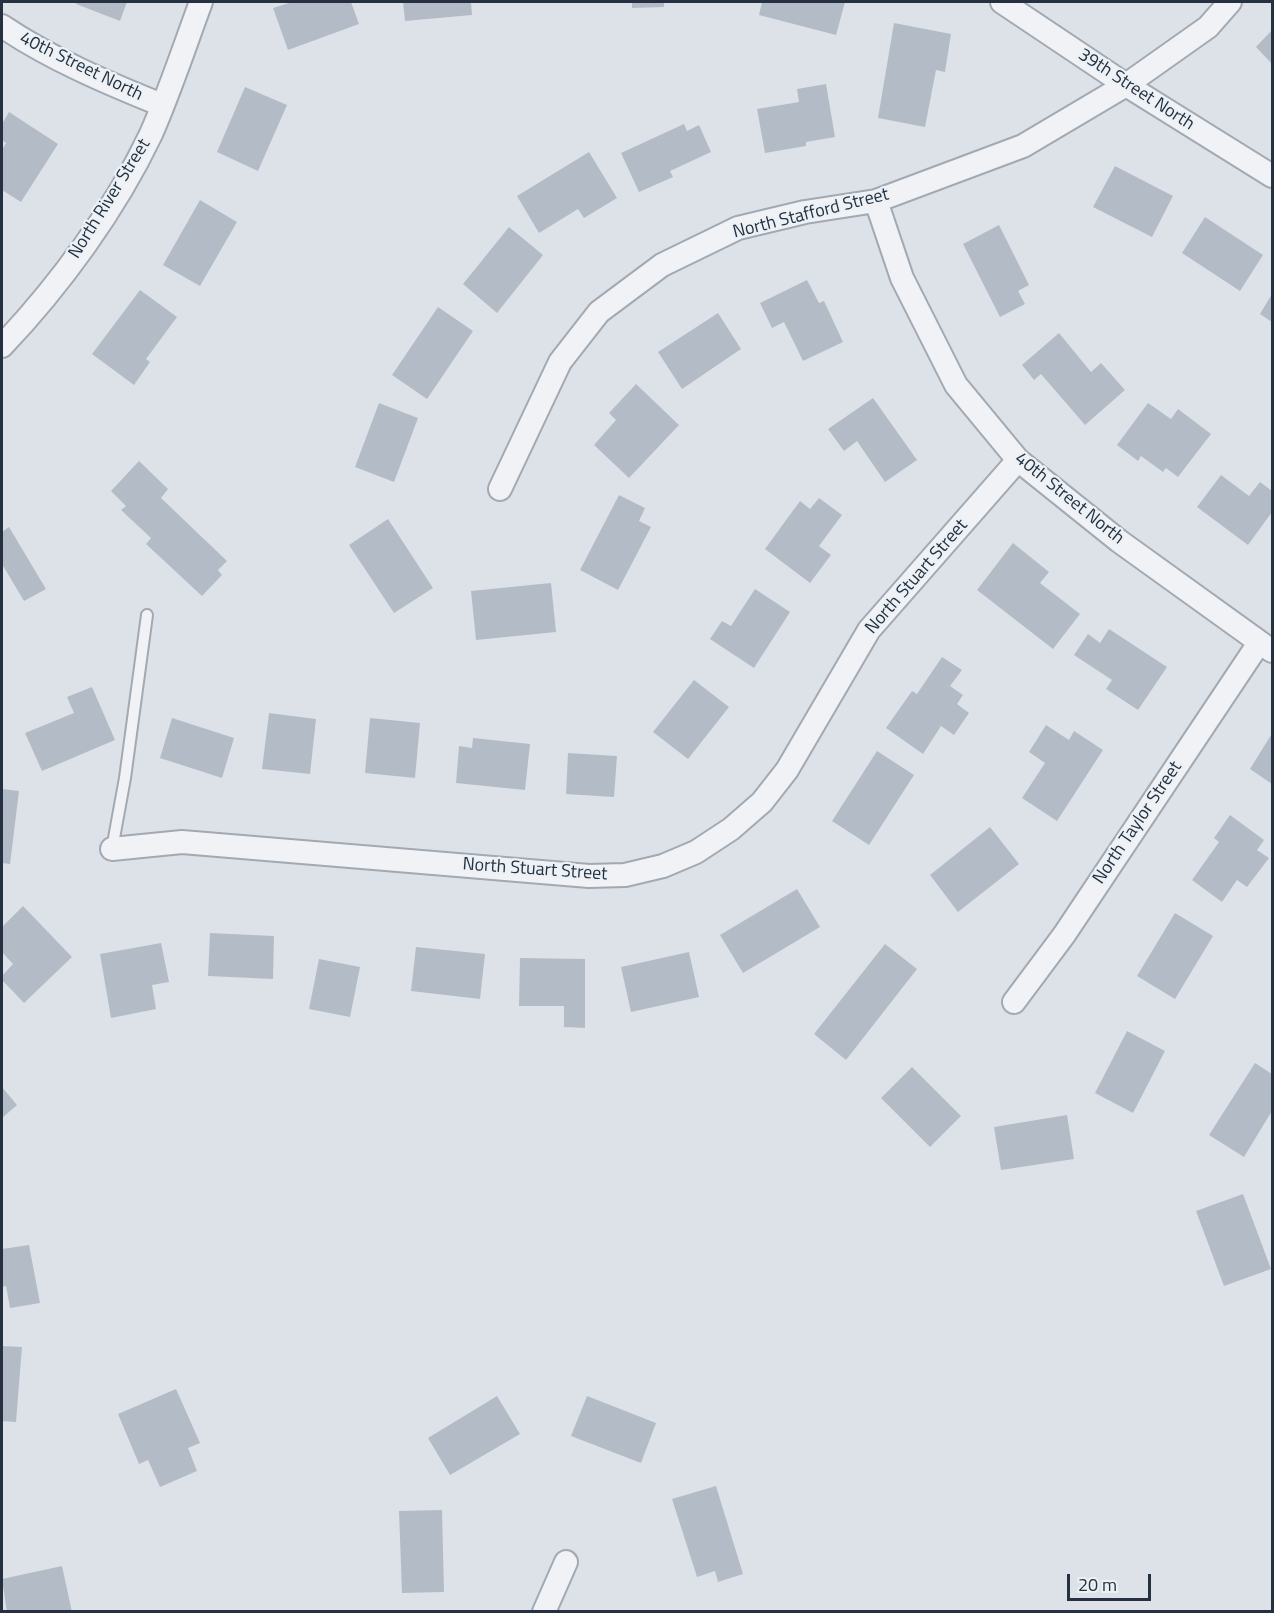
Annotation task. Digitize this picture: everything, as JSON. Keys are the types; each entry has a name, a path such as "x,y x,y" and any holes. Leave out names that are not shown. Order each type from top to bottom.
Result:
{"street":[{"name":"North River Street","path":"2,346 58,280 103,217 138,158 162,105 201,2"},
{"name":"39th Street North","path":"1002,2 1126,85 1272,176"},
{"name":"North Stafford Street","path":"500,489 560,362 599,312 662,265 738,228 805,212 876,201 1023,147 1126,85 1208,27 1230,2"},
{"name":"40th Street North","path":"2,26 27,43 56,58 162,105"},
{"name":"40th Street North","path":"876,201 902,278 956,385 1018,460 1119,541 1266,647"},
{"name":"North Stuart Street","path":"112,849 182,842 590,876 625,875 663,866 696,852 731,829 762,802 788,770 868,630 1018,460"},
{"name":"North Taylor Street","path":"1014,1002 1064,935 1266,647"},
{"path":"544,1611 566,1562"}],"lane":[{"path":"112,849 125,778 147,615"}],"building":[{"path":"77,2 127,2 120,21 76,4"},
{"path":"292,2 351,2 359,24 288,50 273,8"},
{"path":"403,2 471,2 472,15 405,21"},
{"path":"632,2 664,2 664,7 632,8"},
{"path":"762,2 845,2 836,35 759,15"},
{"path":"894,23 951,34 945,72 936,70 925,127 878,118"},
{"path":"1272,30 1272,64 1256,47"},
{"path":"826,84 835,137 806,142 806,146 765,153 757,109 799,102 797,89"},
{"path":"245,87 287,105 258,171 217,152"},
{"path":"9,112 58,144 21,202 2,190 2,150 6,143 2,140 2,124"},
{"path":"684,124 687,131 699,125 711,152 670,171 673,177 639,192 621,153"},
{"path":"589,152 617,198 584,218 578,209 539,233 517,196"},
{"path":"1115,166 1173,196 1152,237 1093,207"},
{"path":"200,200 237,222 200,286 163,265"},
{"path":"1205,217 1263,255 1240,291 1182,253"},
{"path":"999,225 1029,285 1018,291 1025,304 1000,317 963,244"},
{"path":"509,227 543,255 497,313 463,284"},
{"path":"807,280 819,303 824,301 843,342 803,361 784,322 772,328 760,303"},
{"path":"140,290 177,317 146,359 150,362 134,385 92,354"},
{"path":"1272,294 1272,322 1260,314"},
{"path":"438,307 473,331 427,399 392,375"},
{"path":"718,313 741,349 682,389 658,352"},
{"path":"1059,333 1091,372 1101,363 1125,390 1085,425 1041,374 1034,380 1022,365"},
{"path":"636,384 679,425 629,478 594,445 616,420 609,413"},
{"path":"873,398 917,460 885,482 857,441 844,451 828,429"},
{"path":"379,403 418,418 394,482 355,467"},
{"path":"1148,403 1171,419 1178,409 1211,434 1178,477 1166,468 1163,472 1141,456 1138,461 1117,445"},
{"path":"139,461 168,489 161,498 227,561 218,570 222,575 202,596 146,544 151,538 121,510 126,506 111,491"},
{"path":"1221,475 1249,496 1260,482 1272,491 1272,512 1248,545 1197,507"},
{"path":"619,495 645,508 639,521 651,527 618,590 580,570"},
{"path":"819,498 842,515 819,546 831,555 810,583 765,549 800,501 810,509"},
{"path":"388,519 433,588 394,613 349,545"},
{"path":"9,527 46,589 24,601 2,564 2,532"},
{"path":"1013,543 1049,572 1040,583 1080,614 1053,649 977,590"},
{"path":"551,583 556,632 476,640 471,591"},
{"path":"755,589 790,612 754,668 710,639 722,621 731,626"},
{"path":"1109,629 1167,667 1138,710 1106,689 1112,680 1074,655 1088,634 1100,643"},
{"path":"942,657 962,670 950,686 963,695 957,704 969,713 954,735 941,726 923,754 886,728 912,691 917,694"},
{"path":"694,680 729,707 688,759 653,732"},
{"path":"92,687 115,740 42,771 25,733 74,713 67,697"},
{"path":"269,713 316,719 310,774 262,769"},
{"path":"172,718 234,738 222,778 160,758"},
{"path":"370,718 420,723 415,778 365,773"},
{"path":"1046,725 1069,740 1074,731 1103,750 1057,821 1022,798 1045,763 1029,752"},
{"path":"1272,736 1272,784 1250,769"},
{"path":"473,738 530,744 525,790 456,783 459,746 472,748"},
{"path":"877,751 914,775 869,845 832,821"},
{"path":"568,753 617,756 614,797 566,794"},
{"path":"2,789 19,791 10,864 2,863"},
{"path":"1230,815 1264,840 1257,850 1269,858 1247,887 1237,880 1222,902 1192,880 1219,842 1214,838"},
{"path":"990,827 1019,864 958,912 930,875"},
{"path":"797,889 820,927 743,973 720,935"},
{"path":"23,906 72,957 24,1003 2,980 2,976 13,964 2,952 2,927"},
{"path":"1175,913 1213,936 1175,999 1137,976"},
{"path":"210,933 274,936 273,979 208,976"},
{"path":"161,943 169,982 152,985 156,1009 111,1018 100,954"},
{"path":"885,944 917,969 846,1060 814,1034"},
{"path":"416,947 485,954 480,999 411,991"},
{"path":"689,952 699,997 631,1012 621,967"},
{"path":"520,958 585,959 585,1028 564,1027 564,1006 519,1006"},
{"path":"319,959 360,967 350,1017 309,1009"},
{"path":"1127,1031 1165,1051 1133,1113 1095,1093"},
{"path":"1255,1063 1272,1074 1272,1111 1244,1157 1209,1135"},
{"path":"912,1067 961,1116 930,1147 881,1098"},
{"path":"2,1087 17,1105 2,1118"},
{"path":"1067,1115 1074,1159 1001,1170 994,1127"},
{"path":"1243,1194 1271,1269 1224,1286 1196,1211"},
{"path":"29,1245 40,1303 10,1308 6,1286 2,1287 2,1249"},
{"path":"2,1346 22,1347 16,1422 2,1421"},
{"path":"176,1389 200,1443 188,1448 197,1471 160,1487 148,1460 139,1464 118,1414"},
{"path":"497,1396 520,1434 450,1475 428,1438"},
{"path":"587,1396 656,1423 641,1463 571,1436"},
{"path":"716,1486 743,1574 718,1582 715,1571 697,1577 672,1499"},
{"path":"442,1510 444,1592 402,1593 399,1511"},
{"path":"62,1566 72,1612 7,1612 2,1579"}]}
